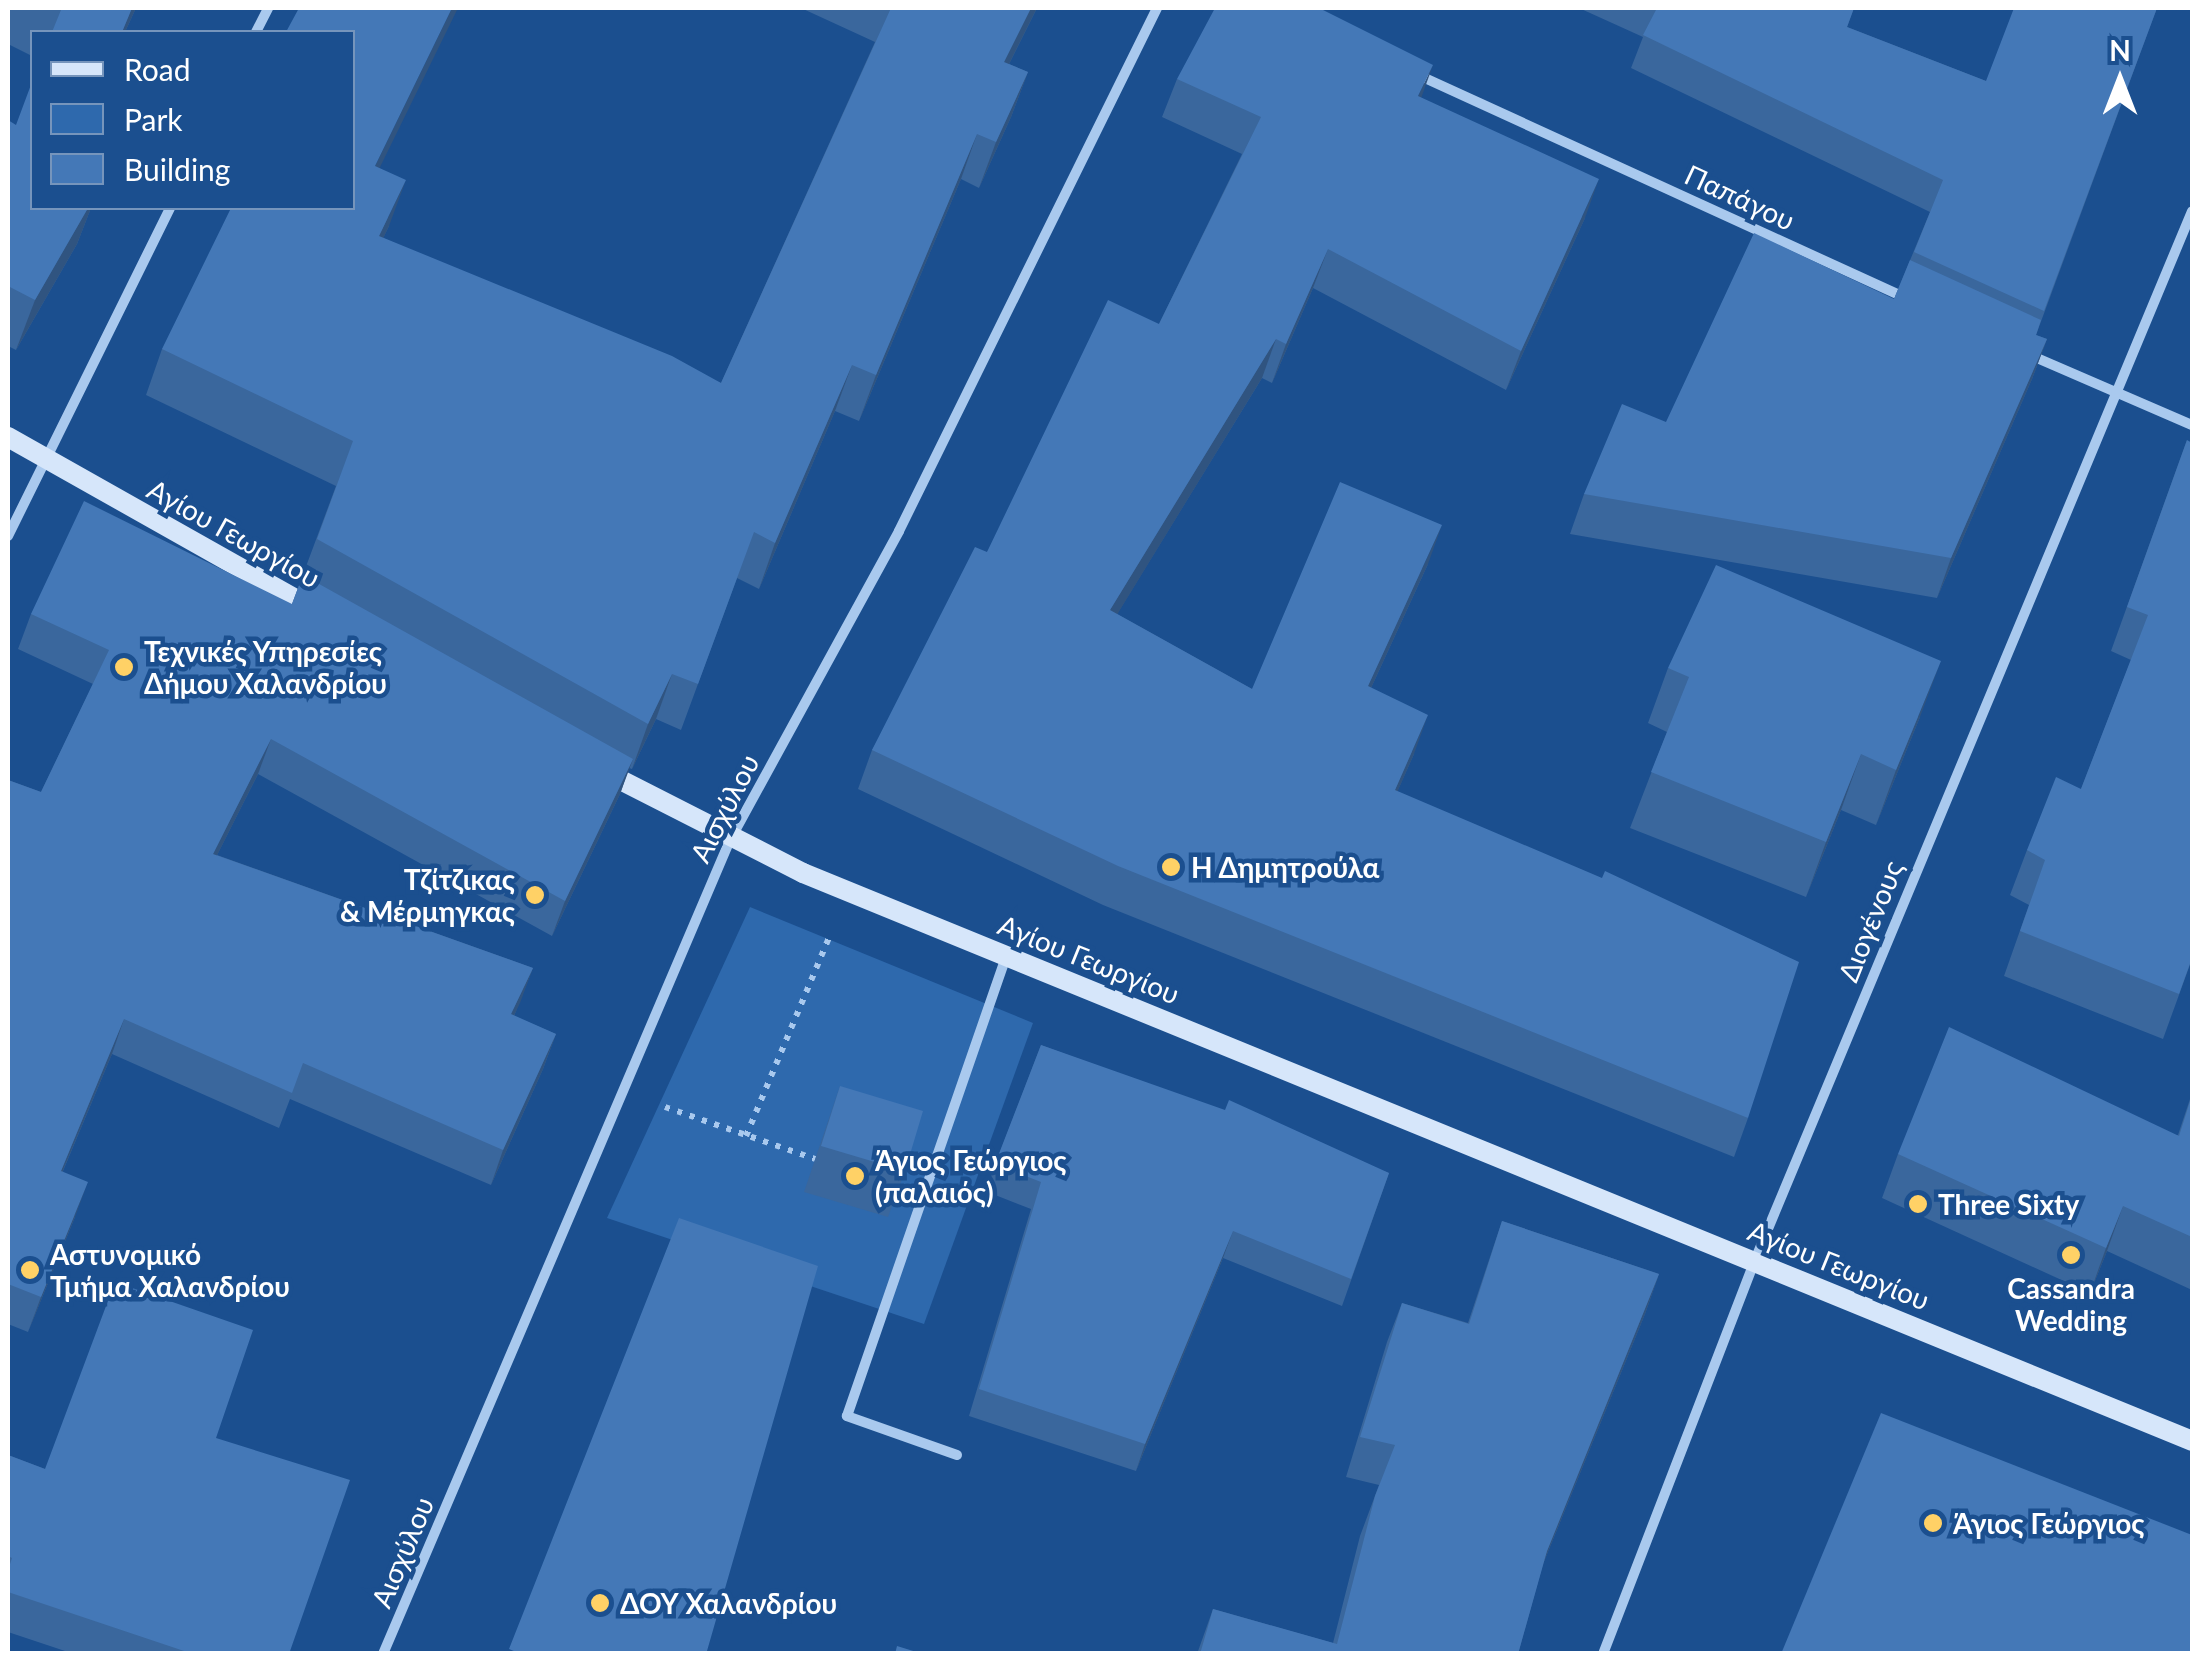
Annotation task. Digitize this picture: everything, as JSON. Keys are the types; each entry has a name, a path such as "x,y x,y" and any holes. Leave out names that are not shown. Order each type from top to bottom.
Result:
{"street":[{"name":"Αισχύλου","path":"383,1654 730,840 900,531 1157,8"},
{"name":"Παπάγου","path":"1396,65 1918,303"},
{"path":"8,536 43,458 169,210"},
{"name":"Διογένους","path":"1603,1654 1755,1260 2113,392 2192,211"},
{"path":"2008,344 2192,426"},
{"name":"Αγίου Γεωργίου","path":"8,437 336,622"},
{"name":"Αγίου Γεωργίου","path":"578,757 730,840 849,891 2192,1442"},
{"path":"958,1455 847,1416 1006,955"}],"path":[{"path":"746,1136 849,891"},
{"path":"622,1092 814,1159"}],"green space":[{"path":"750,907 1033,1023 924,1324 607,1218"}],"building":[{"path":"55,8 132,8 123,30 53,30 61,10"},
{"path":"299,8 452,8 375,166 406,180 379,236 672,356 721,383 891,8 1031,8 1004,62 1028,72 996,142 977,134 876,375 852,365 775,543 754,532 698,684 672,674 648,724 317,539 353,441 162,349 230,210 355,210 355,30 287,30"},
{"path":"1215,8 1319,8 1433,65 1418,96 1599,179 1521,351 1328,249 1286,344 1276,339 1110,610 1252,689 1340,482 1442,525 1368,686 1428,715 1395,790 1602,878 1605,871 1799,962 1748,1118 1118,866 872,750 975,547 987,552 1108,300 1159,324 1261,117 1177,79"},
{"path":"1657,8 1854,8 1847,27 1986,81 2014,8 2157,8 2044,311 1914,252 1943,180 1643,35"},
{"path":"30,87 30,210 87,210 35,300 8,286 8,120 16,125"},
{"path":"1754,233 1894,299 1910,260 2041,320 2036,335 2047,339 1951,558 1584,494 1622,404 1666,422"},
{"path":"2187,440 2192,443 2192,958 2179,994 2020,931 2045,860 2027,850 2056,777 2081,789 2148,615 2127,607"},
{"path":"84,501 292,604 303,575 633,759 565,901 271,739 213,854 533,968 511,1014 556,1034 503,1150 303,1063 292,1093 124,1019 61,1171 88,1182 41,1297 8,1284 8,780 41,792 109,650 31,614"},
{"path":"1716,565 1941,661 1896,770 1861,754 1826,842 1651,772 1689,677 1668,668"},
{"path":"1949,1027 2179,1136 2192,1095 2192,1237 2123,1206 2106,1248 1898,1154"},
{"path":"1041,1045 1225,1110 1229,1100 1389,1173 1351,1279 1233,1231 1145,1444 979,1389 1041,1182 995,1164"},
{"path":"840,1086 923,1111 905,1171 821,1146"},
{"path":"679,1218 818,1266 707,1651 714,1654 521,1654 509,1649"},
{"path":"1502,1221 1659,1274 1547,1551 1518,1654 1200,1654 1213,1609 1337,1644 1375,1496 1395,1445 1360,1437 1402,1303 1469,1324"},
{"path":"115,1282 253,1330 216,1438 350,1480 289,1654 193,1654 8,1592 12,1558 8,1556 8,1455 45,1469"},
{"name":"Άγιος Γεώργιος","path":"1881,1413 2192,1535 2192,1654 1781,1654"},
{"path":"897,1646 923,1654 895,1654"}],"place":[{"name":"Τεχνικές Υπηρεσίες Δήμου Χαλανδρίου","path":"124,667"},
{"name":"Η Δημητρούλα","path":"1171,867"},
{"name":"Τζίτζικας & Μέρμηγκας","path":"535,895"},
{"name":"Άγιος Γεώργιος (παλαιός)","path":"855,1176"},
{"name":"Three Sixty","path":"1918,1204"},
{"name":"Cassandra Wedding","path":"2071,1255"},
{"name":"Αστυνομικό Τμήμα Χαλανδρίου","path":"30,1270"},
{"name":"Άγιος Γεώργιος","path":"1933,1523"},
{"name":"ΔΟΥ Χαλανδρίου","path":"600,1603"}]}
